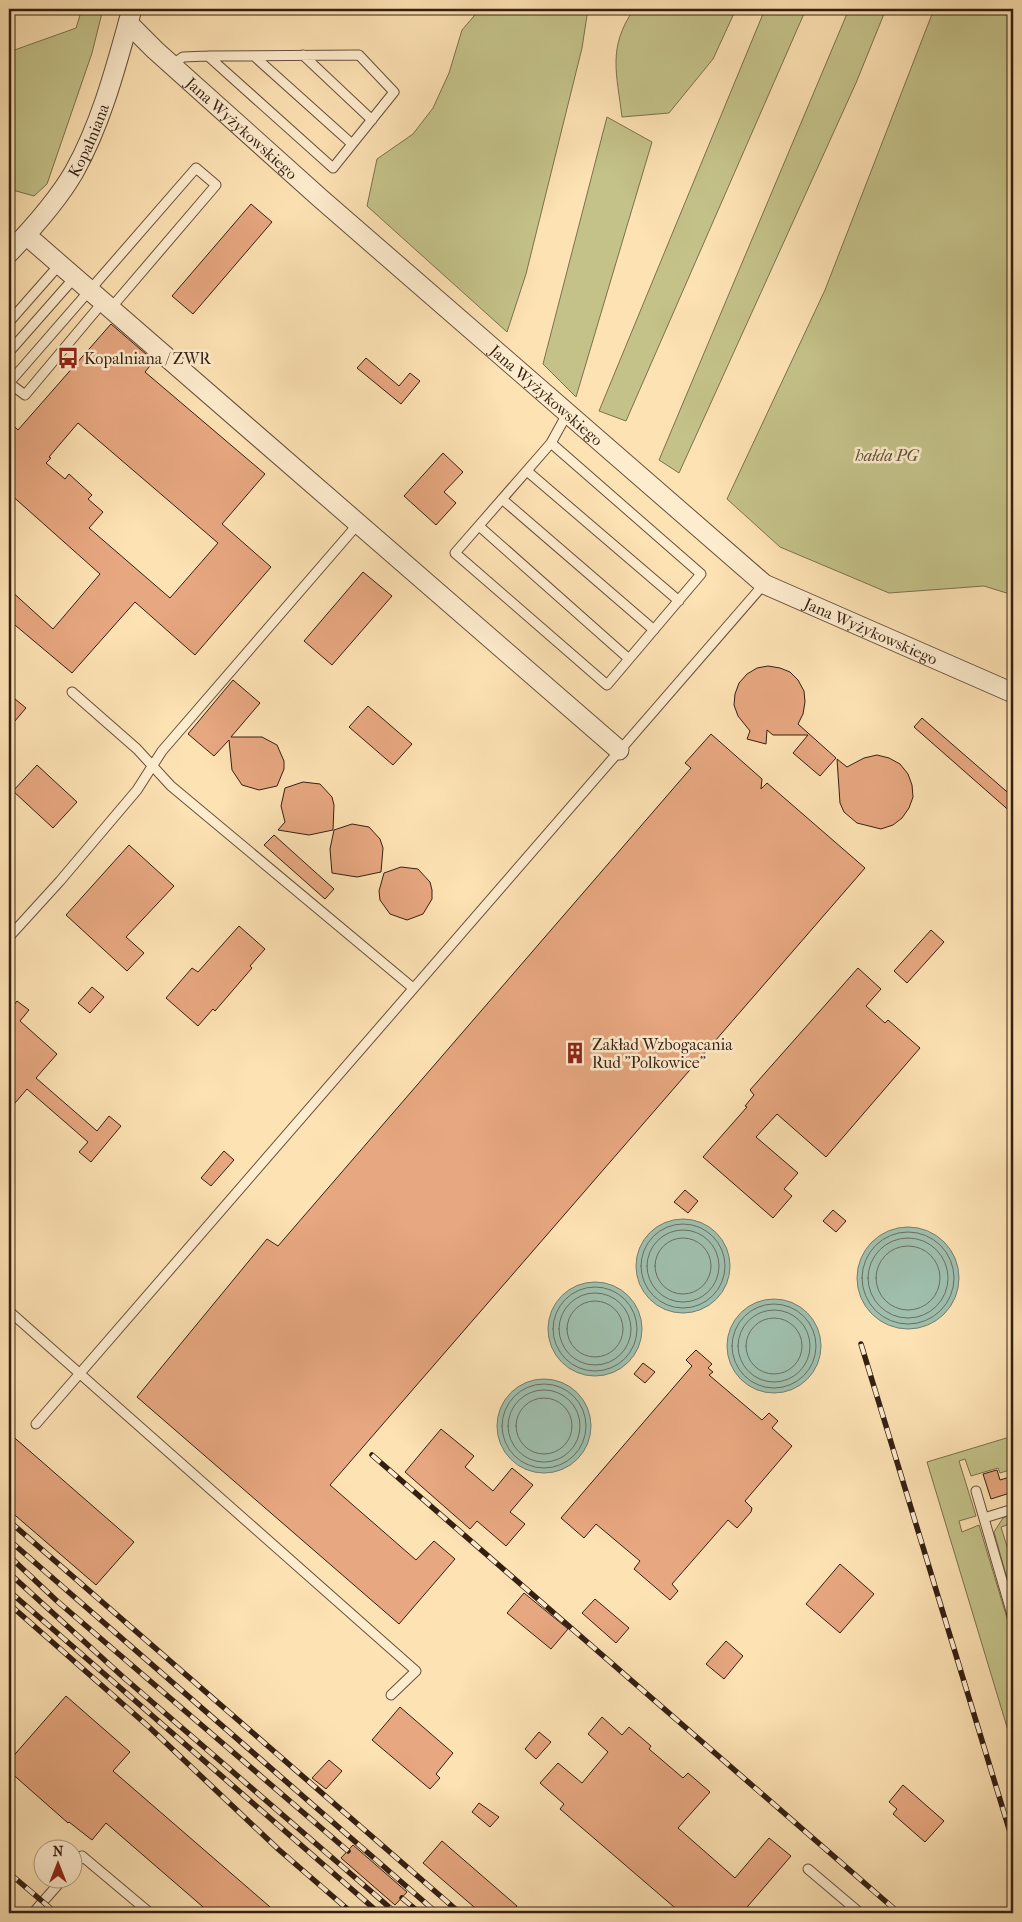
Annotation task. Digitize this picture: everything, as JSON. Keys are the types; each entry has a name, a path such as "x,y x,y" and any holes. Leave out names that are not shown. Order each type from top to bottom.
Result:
{"street":[{"name":"Jana Wyżykowskiego","path":"130,16 172,65 320,198 764,584 1013,693"},
{"name":"Kopalniana","path":"9,253 26,235 73,173 94,131 130,16"},
{"path":"26,235 620,750"}],"lane":[{"path":"303,55 372,120"},
{"path":"172,65 183,57 208,56 359,55 394,92 333,168 208,56"},
{"path":"254,56 352,144"},
{"path":"101,300 25,395 9,383 101,300 216,185 196,168 101,300"},
{"path":"9,322 60,264"},
{"path":"9,352 75,277"},
{"path":"551,443 702,574 607,685 455,553 551,443 567,414"},
{"path":"528,471 679,601"},
{"path":"502,500 654,630"},
{"path":"9,937 60,881 153,768 162,751 358,524"},
{"path":"478,526 630,659"},
{"path":"36,1424 78,1373 764,584"},
{"path":"72,692 137,749 171,786 413,988"},
{"path":"9,1311 416,1671 391,1695"},
{"path":"976,1490 1013,1618"},
{"path":"984,1518 1013,1509"},
{"path":"82,1856 150,1913"},
{"path":"808,1869 860,1913"},
{"path":"33,1913 53,1890"}],"green space":[{"path":"82,9 103,9 92,53 47,184 34,196 9,189 9,52 76,28"},
{"path":"480,9 588,9 582,48 526,274 507,332 367,206 377,159 413,134 433,108 449,73 462,30"},
{"path":"634,9 736,9 713,59 669,113 622,117 616,74 617,49 620,36"},
{"path":"765,9 806,9 626,421 599,411"},
{"path":"849,9 886,9 856,83 679,473 659,460"},
{"name":"hałda PG","path":"934,9 1013,9 1013,595 984,586 889,593 780,547 727,499 825,290"},
{"path":"607,117 652,142 576,397 543,364"},
{"path":"1013,1436 1013,1469 1000,1473 998,1468 971,1476 965,1459 959,1461 976,1516 959,1521 962,1532 979,1525 1013,1638 1013,1747 927,1462"},
{"path":"1013,1513 1013,1523 1001,1527 1013,1566 1013,1600 994,1532 1003,1518"}],"water":[{"path":"683,1219 701,1223 716,1233 726,1248 730,1266 726,1284 716,1299 701,1309 683,1313 665,1309 650,1299 640,1284 636,1266 640,1248 650,1233 665,1223"},
{"path":"908,1227 928,1231 944,1242 955,1258 959,1278 955,1298 944,1314 928,1325 908,1329 888,1325 872,1314 861,1298 857,1278 861,1258 872,1242 888,1231"},
{"path":"595,1282 613,1286 628,1296 638,1311 642,1329 638,1347 628,1362 613,1372 595,1376 577,1372 562,1362 552,1347 548,1329 552,1311 562,1296 577,1286"},
{"path":"774,1299 792,1303 807,1313 817,1328 821,1346 817,1364 807,1379 792,1389 774,1393 756,1389 741,1379 731,1364 727,1346 731,1328 741,1313 756,1303"},
{"path":"544,1379 562,1383 577,1393 587,1408 591,1426 587,1444 577,1459 562,1469 544,1473 526,1469 511,1459 501,1444 497,1426 501,1408 511,1393 526,1383"}],"building":[{"path":"251,204 272,222 193,314 172,296"},
{"path":"111,324 154,361 145,372 265,474 222,524 271,567 195,655 135,602 72,673 9,620 9,589 53,629 100,574 9,493 9,421 18,430","holes":["78,423 218,543 170,598 89,528 103,512 88,499 92,495 69,474 65,479 46,463"]},
{"path":"366,358 399,386 410,373 420,381 401,404 357,368"},
{"path":"443,453 463,472 444,492 456,503 436,525 404,496"},
{"path":"363,572 392,596 332,665 304,641"},
{"path":"768,666 790,672 798,680 804,691 805,702 803,714 798,724 836,758 820,776 793,753 808,735 773,735 767,730 766,744 747,739 750,731 738,716 734,705 735,694 739,683 747,674 757,668"},
{"path":"233,680 260,703 231,737 262,737 277,745 284,761 284,769 277,786 259,790 242,785 232,770 229,740 214,756 188,734"},
{"path":"9,694 26,708 9,728"},
{"path":"368,706 412,744 393,765 349,727"},
{"path":"922,718 1013,797 1013,814 914,727"},
{"name":"Zakład Wzbogacania Rud \"Polkowice\"","path":"711,734 762,779 761,789 767,783 865,868 330,1485 416,1560 434,1541 455,1559 399,1624 137,1397 267,1239 278,1246 691,768 685,763"},
{"path":"877,755 889,758 900,764 908,774 912,785 913,797 909,808 902,818 893,825 881,829 857,823 844,812 840,803 837,759 847,767 864,758"},
{"path":"37,765 77,802 53,828 13,791"},
{"path":"303,782 320,784 332,797 334,805 333,830 309,835 278,830 285,822 281,806 285,788"},
{"path":"352,824 369,827 380,839 383,848 381,872 357,877 332,873 330,849 334,830"},
{"path":"274,835 334,889 325,899 264,845"},
{"path":"129,845 174,886 126,937 144,953 127,971 66,915"},
{"path":"401,867 418,869 430,882 432,890 432,899 423,914 407,920 390,914 380,900 379,891 384,873"},
{"path":"239,926 265,949 250,966 252,968 215,1011 213,1009 198,1026 166,998 192,968 198,972"},
{"path":"931,930 944,942 907,983 894,971"},
{"path":"858,968 881,989 866,1006 885,1023 888,1020 920,1048 826,1157 777,1114 756,1137 798,1173 784,1189 792,1196 773,1218 703,1157 747,1107 745,1106 754,1095 750,1090"},
{"path":"92,987 104,997 90,1013 78,1003"},
{"path":"17,1001 29,1010 20,1021 57,1054 36,1078 97,1131 109,1116 121,1126 91,1162 79,1152 88,1142 27,1089 9,1110 9,1011"},
{"path":"224,1151 234,1160 211,1186 201,1178"},
{"path":"685,1190 698,1201 688,1213 674,1202"},
{"path":"833,1210 846,1221 836,1232 823,1221"},
{"path":"696,1350 712,1364 708,1368 713,1372 709,1375 762,1420 769,1413 778,1421 772,1428 792,1446 745,1501 752,1508 751,1512 737,1528 728,1520 672,1584 678,1591 670,1600 634,1569 640,1561 596,1524 584,1538 561,1518 692,1366 686,1360"},
{"path":"643,1363 655,1372 645,1383 634,1374"},
{"path":"441,1429 474,1456 465,1467 493,1491 512,1468 533,1485 510,1512 525,1524 506,1546 477,1521 470,1529 405,1472"},
{"path":"9,1433 134,1542 96,1585 9,1510"},
{"path":"997,1470 1000,1480 1013,1476 1013,1492 991,1499 983,1474"},
{"path":"840,1564 874,1594 840,1633 806,1604"},
{"path":"524,1593 568,1629 551,1649 507,1613"},
{"path":"595,1599 629,1628 616,1643 582,1613"},
{"path":"726,1641 743,1656 724,1679 706,1664"},
{"path":"66,1696 130,1752 113,1771 277,1913 210,1913 106,1823 92,1840 68,1823 9,1771 9,1761"},
{"path":"400,1707 453,1753 436,1774 440,1778 430,1789 372,1740"},
{"path":"602,1717 622,1735 629,1727 651,1746 649,1749 683,1778 688,1773 710,1792 678,1828 735,1878 769,1838 791,1856 742,1913 681,1913 560,1809 564,1804 540,1783 558,1763 582,1783 608,1752 588,1734"},
{"path":"539,1732 551,1742 536,1759 525,1749"},
{"path":"329,1760 342,1771 326,1789 312,1778"},
{"path":"903,1785 944,1821 925,1842 893,1814 897,1809 889,1802"},
{"path":"479,1803 499,1817 490,1827 472,1812"},
{"path":"442,1841 517,1906 511,1913 481,1913 423,1863"},
{"path":"353,1845 407,1892 395,1905 341,1858"}],"railway":[{"path":"861,1344 1013,1842"},
{"path":"372,1455 899,1913"},
{"path":"9,1521 460,1913"},
{"path":"9,1540 437,1913"},
{"path":"9,1556 57,1601 348,1851"},
{"path":"9,1573 122,1676 396,1913"},
{"path":"9,1591 379,1913"},
{"path":"9,1604 149,1727 278,1849 352,1913"},
{"path":"9,1873 56,1913"},
{"path":"402,1898 420,1913"}],"place":[{"name":"Kopalniana / ZWR","path":"68,358"},
{"name":"Zakład Wzbogacania Rud \"Polkowice\"","path":"575,1053"}]}
